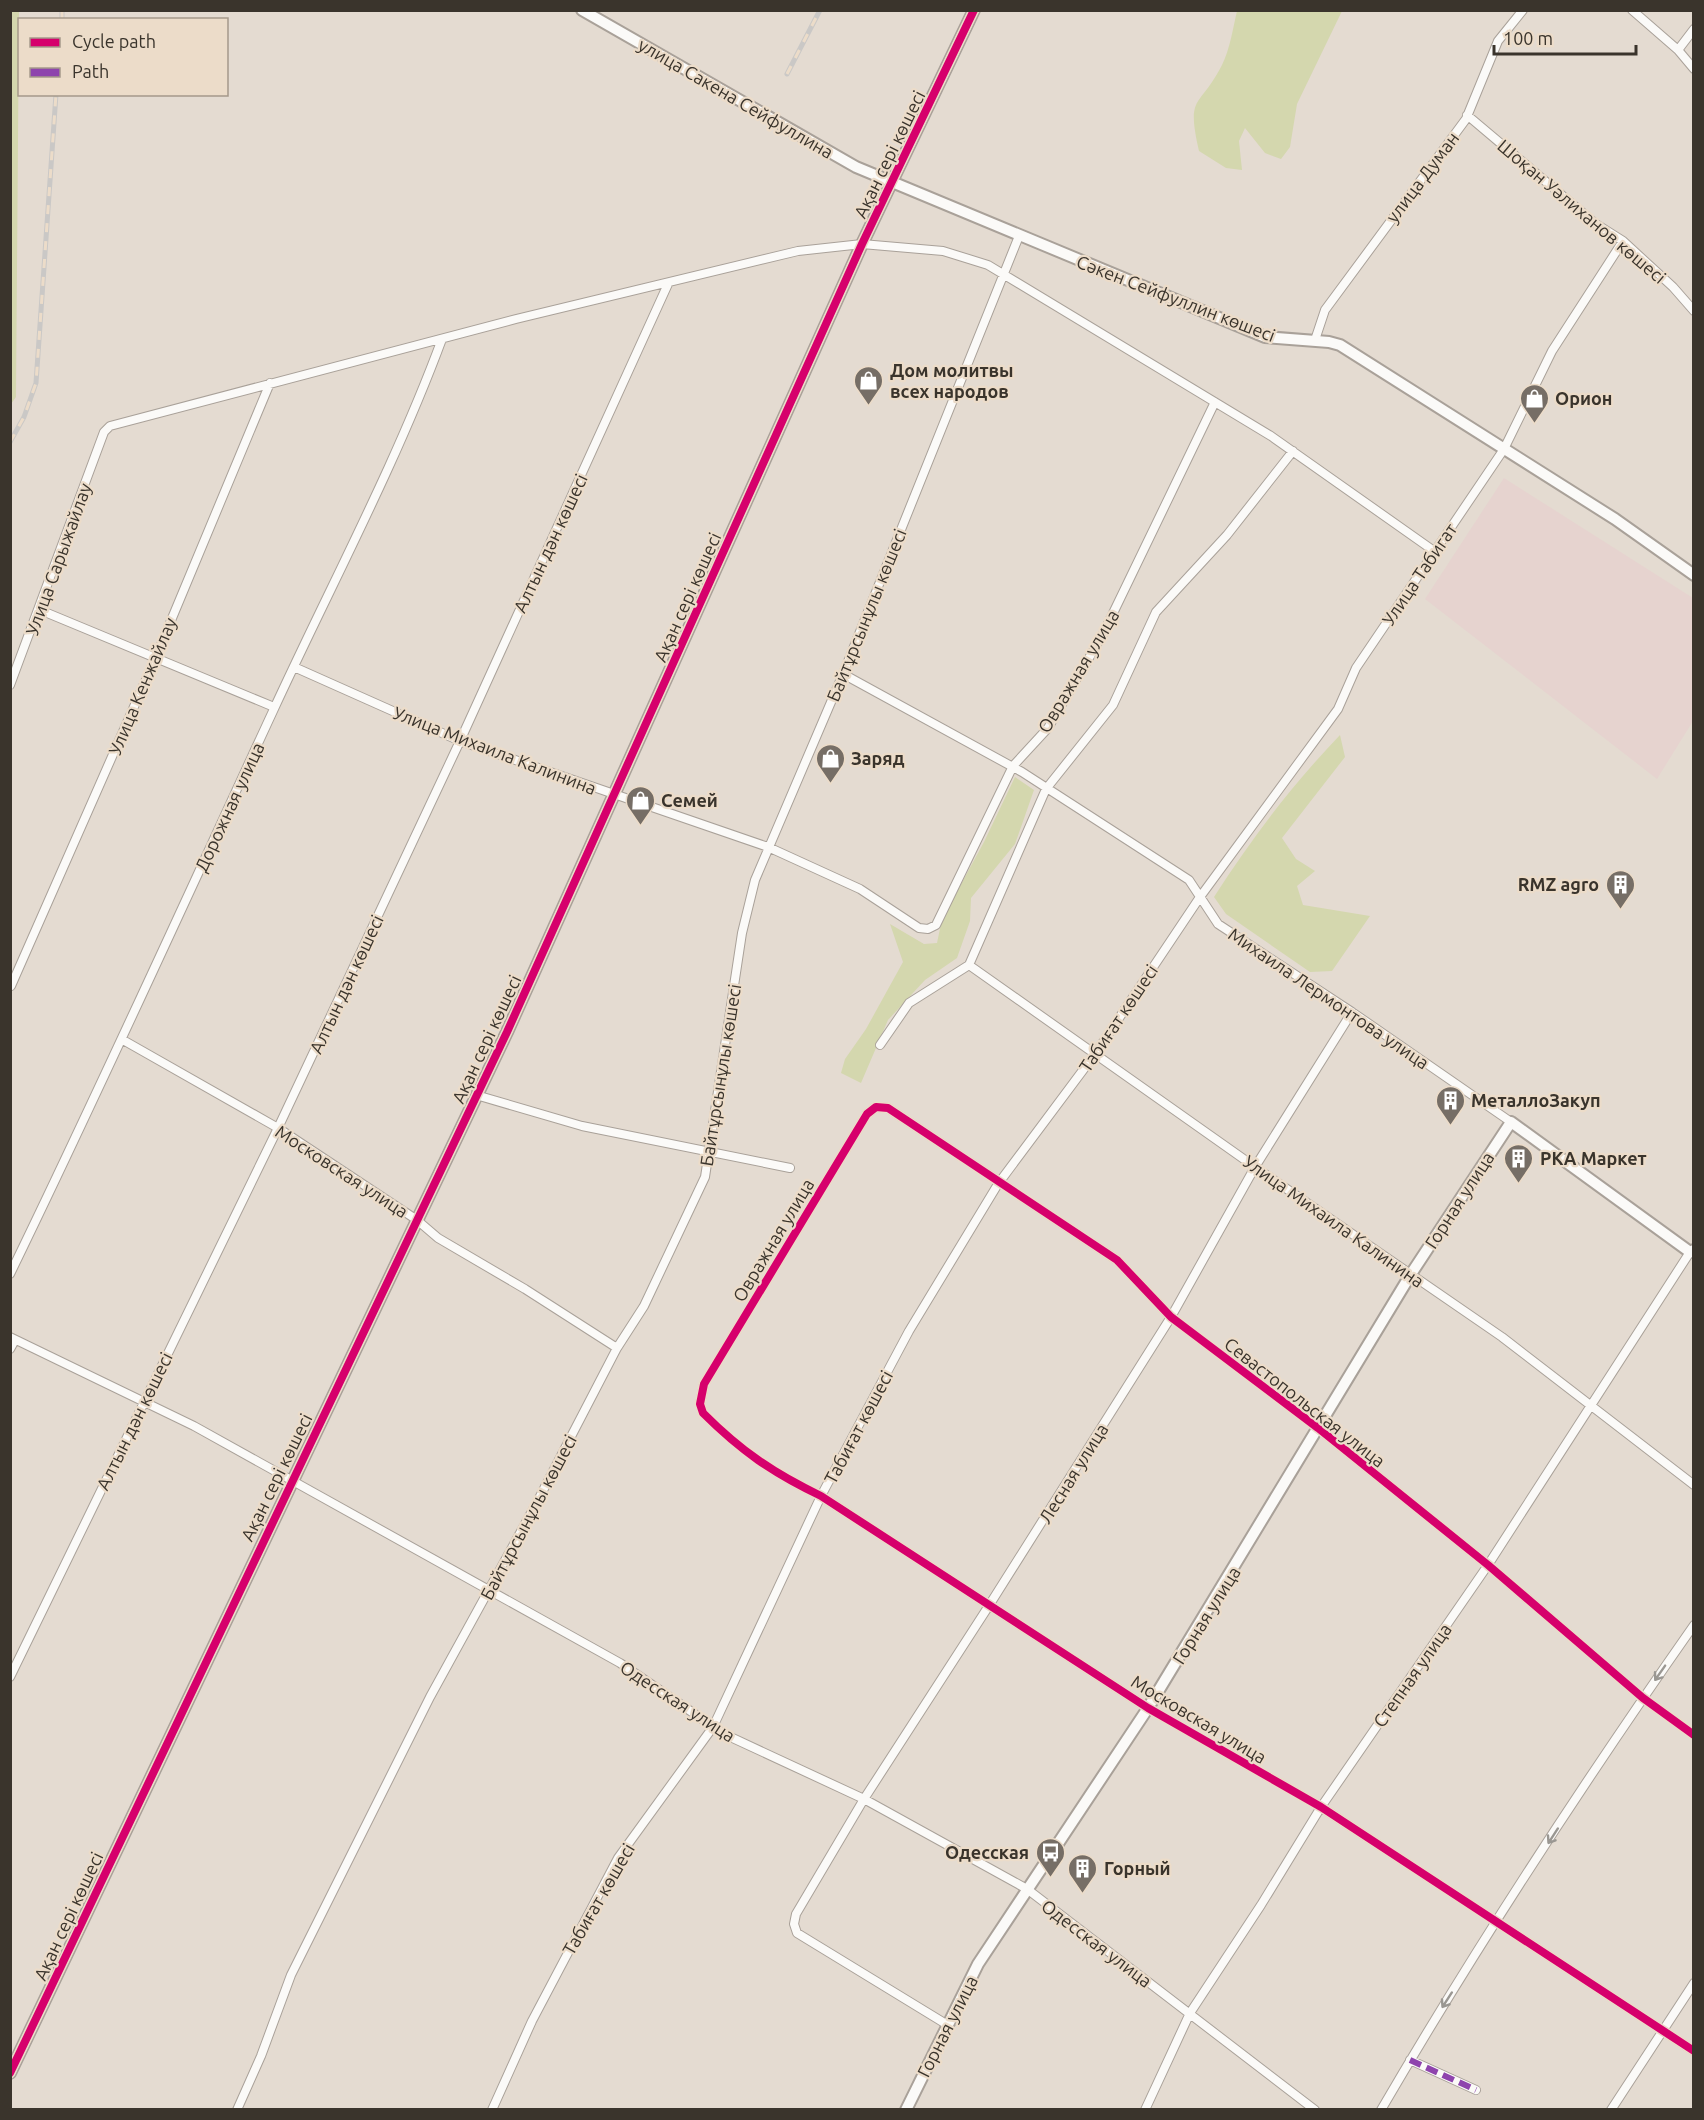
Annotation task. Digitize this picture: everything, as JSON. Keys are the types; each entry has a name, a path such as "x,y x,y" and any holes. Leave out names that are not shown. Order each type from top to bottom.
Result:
{"street":[{"name":"улица Сакена Сейфуллина","path":"582,10 856,167 892,182"},
{"name":"Ақан сері көшесі","path":"10,2073 476,1095 862,244 974,10"},
{"name":"улица Думан","path":"1315,340 1325,310 1467,115 1498,41 1523,10"},
{"path":"1632,10 1678,50 1694,69"},
{"path":"1678,50 1694,29"},
{"name":"Шоқан Уәлиханов көшесі","path":"1467,115 1596,224 1623,241 1673,287 1694,311"},
{"name":"Сәкен Сейфуллин көшесі","path":"892,182 1265,337 1287,341 1315,340 1340,345 1615,519 1694,575"},
{"name":"Байтұрсынұлы көшесі","path":"237,2109 261,2056 291,1975 430,1697 489,1591 617,1348 644,1306 705,1177 742,933 755,880 843,674 1019,236"},
{"name":"Улица Табигат","path":"1200,897 1338,709 1356,668 1504,449 1552,351 1623,241"},
{"path":"270,383 516,319 798,251 862,244 943,251 988,265 1215,402 1293,451 1434,551"},
{"name":"Алтын дән көшесі","path":"10,1677 278,1128 460,741 668,284"},
{"name":"Дорожная улица","path":"10,1274 123,1040 274,708 361,525 428,377 442,339"},
{"name":"Улица Сарыжайлау","path":"10,685 40,610 104,432 119,422 270,383"},
{"name":"Улица Кенжайлау","path":"11,986 155,659 270,383"},
{"name":"Овражная улица","path":"768,847 860,890 919,928 936,925 1013,766 1048,728 1103,634 1215,402"},
{"path":"880,1045 909,1003 969,965 1046,789 1113,705 1156,612 1227,535 1293,451"},
{"path":"40,610 274,708"},
{"name":"Улица Михаила Калинина","path":"294,667 460,741 613,796 768,847"},
{"name":"Михаила Лермонтова улица","path":"843,674 1013,766 1189,880 1218,924 1352,1012 1511,1122 1692,1252"},
{"name":"Табиғат көшесі","path":"492,2109 537,2012 618,1858 713,1727 821,1496 909,1331 998,1184 1095,1054 1200,897"},
{"name":"Улица Михаила Калинина","path":"969,965 1255,1167 1502,1337 1694,1485"},
{"name":"Лесная улица","path":"946,2024 797,1933 794,1924 796,1914 864,1798 990,1604 1171,1317 1255,1167 1352,1012"},
{"name":"Московская улица","path":"123,1040 278,1128 417,1220 438,1238 525,1289 617,1348"},
{"path":"476,1095 582,1126 790,1168"},
{"name":"Овражная улица","path":"700,1404 704,1384 867,1114 876,1107 888,1108"},
{"name":"Севастопольская улица","path":"888,1108 998,1184 1117,1260 1171,1317 1318,1428 1488,1565 1642,1698 1694,1735"},
{"name":"Горная улица","path":"906,2109 946,2024 978,1964 1148,1708 1411,1274 1511,1122"},
{"name":"Степная улица","path":"1145,2109 1190,2013 1262,1905 1321,1807 1488,1565 1590,1405 1692,1252"},
{"path":"10,1349 13,1339"},
{"name":"Одесская улица","path":"13,1339 144,1400 292,1480 620,1663 713,1727 864,1798 1027,1889 1315,2109"},
{"name":"Московская улица","path":"700,1404 703,1413 746,1453 776,1474 821,1496 1148,1708 1321,1807 1694,2051"},
{"path":"1381,2109 1498,1921 1642,1698 1694,1625"},
{"path":"1611,2109 1694,1983"},
{"path":"1410,2060 1476,2090"}],"shaded area":[{"path":"1504,478 1693,598 1693,721 1657,779 1425,599"}],"green space":[{"path":"10,11 19,11 16,397 11,404"},
{"path":"1237,11 1342,11 1297,104 1290,147 1281,159 1265,153 1245,128 1239,141 1242,170 1226,168 1199,151 1194,119 1197,103 1225,59"},
{"path":"1340,735 1345,757 1282,838 1296,859 1315,871 1297,886 1303,905 1370,916 1332,971 1310,972 1226,914 1214,897 1273,813"},
{"path":"1015,777 1034,790 1015,844 971,898 970,921 957,958 925,980 888,1020 861,1083 841,1073 845,1059 866,1029 903,962 890,924 924,944 937,943 942,919 984,842"}],"railway":[{"path":"62,10 62,18"},
{"path":"787,74 820,10"},
{"path":"10,442 24,417 36,383 56,96"}],"marked path":[{"path":"1410,2060 1476,2090"}],"cycle path":[{"path":"10,2073 507,1032 862,244 974,10"},
{"path":"1694,1735 1643,1698 1488,1565 1318,1428 1171,1317 1117,1260 888,1108 876,1107 867,1114 704,1384 700,1404 703,1413 758,1460 821,1496 1148,1708 1321,1807 1694,2051"}],"place":[{"name":"Дом молитвы всех народов","path":"869,406"},
{"name":"Орион","path":"1534,424"},
{"name":"Заряд","path":"830,784"},
{"name":"Семей","path":"640,826"},
{"name":"RMZ agro","path":"1620,910"},
{"name":"МеталлоЗакуп","path":"1450,1126"},
{"name":"РКА Маркет","path":"1519,1184"},
{"name":"Одесская","path":"1050,1878"},
{"name":"Горный","path":"1083,1894"}]}
